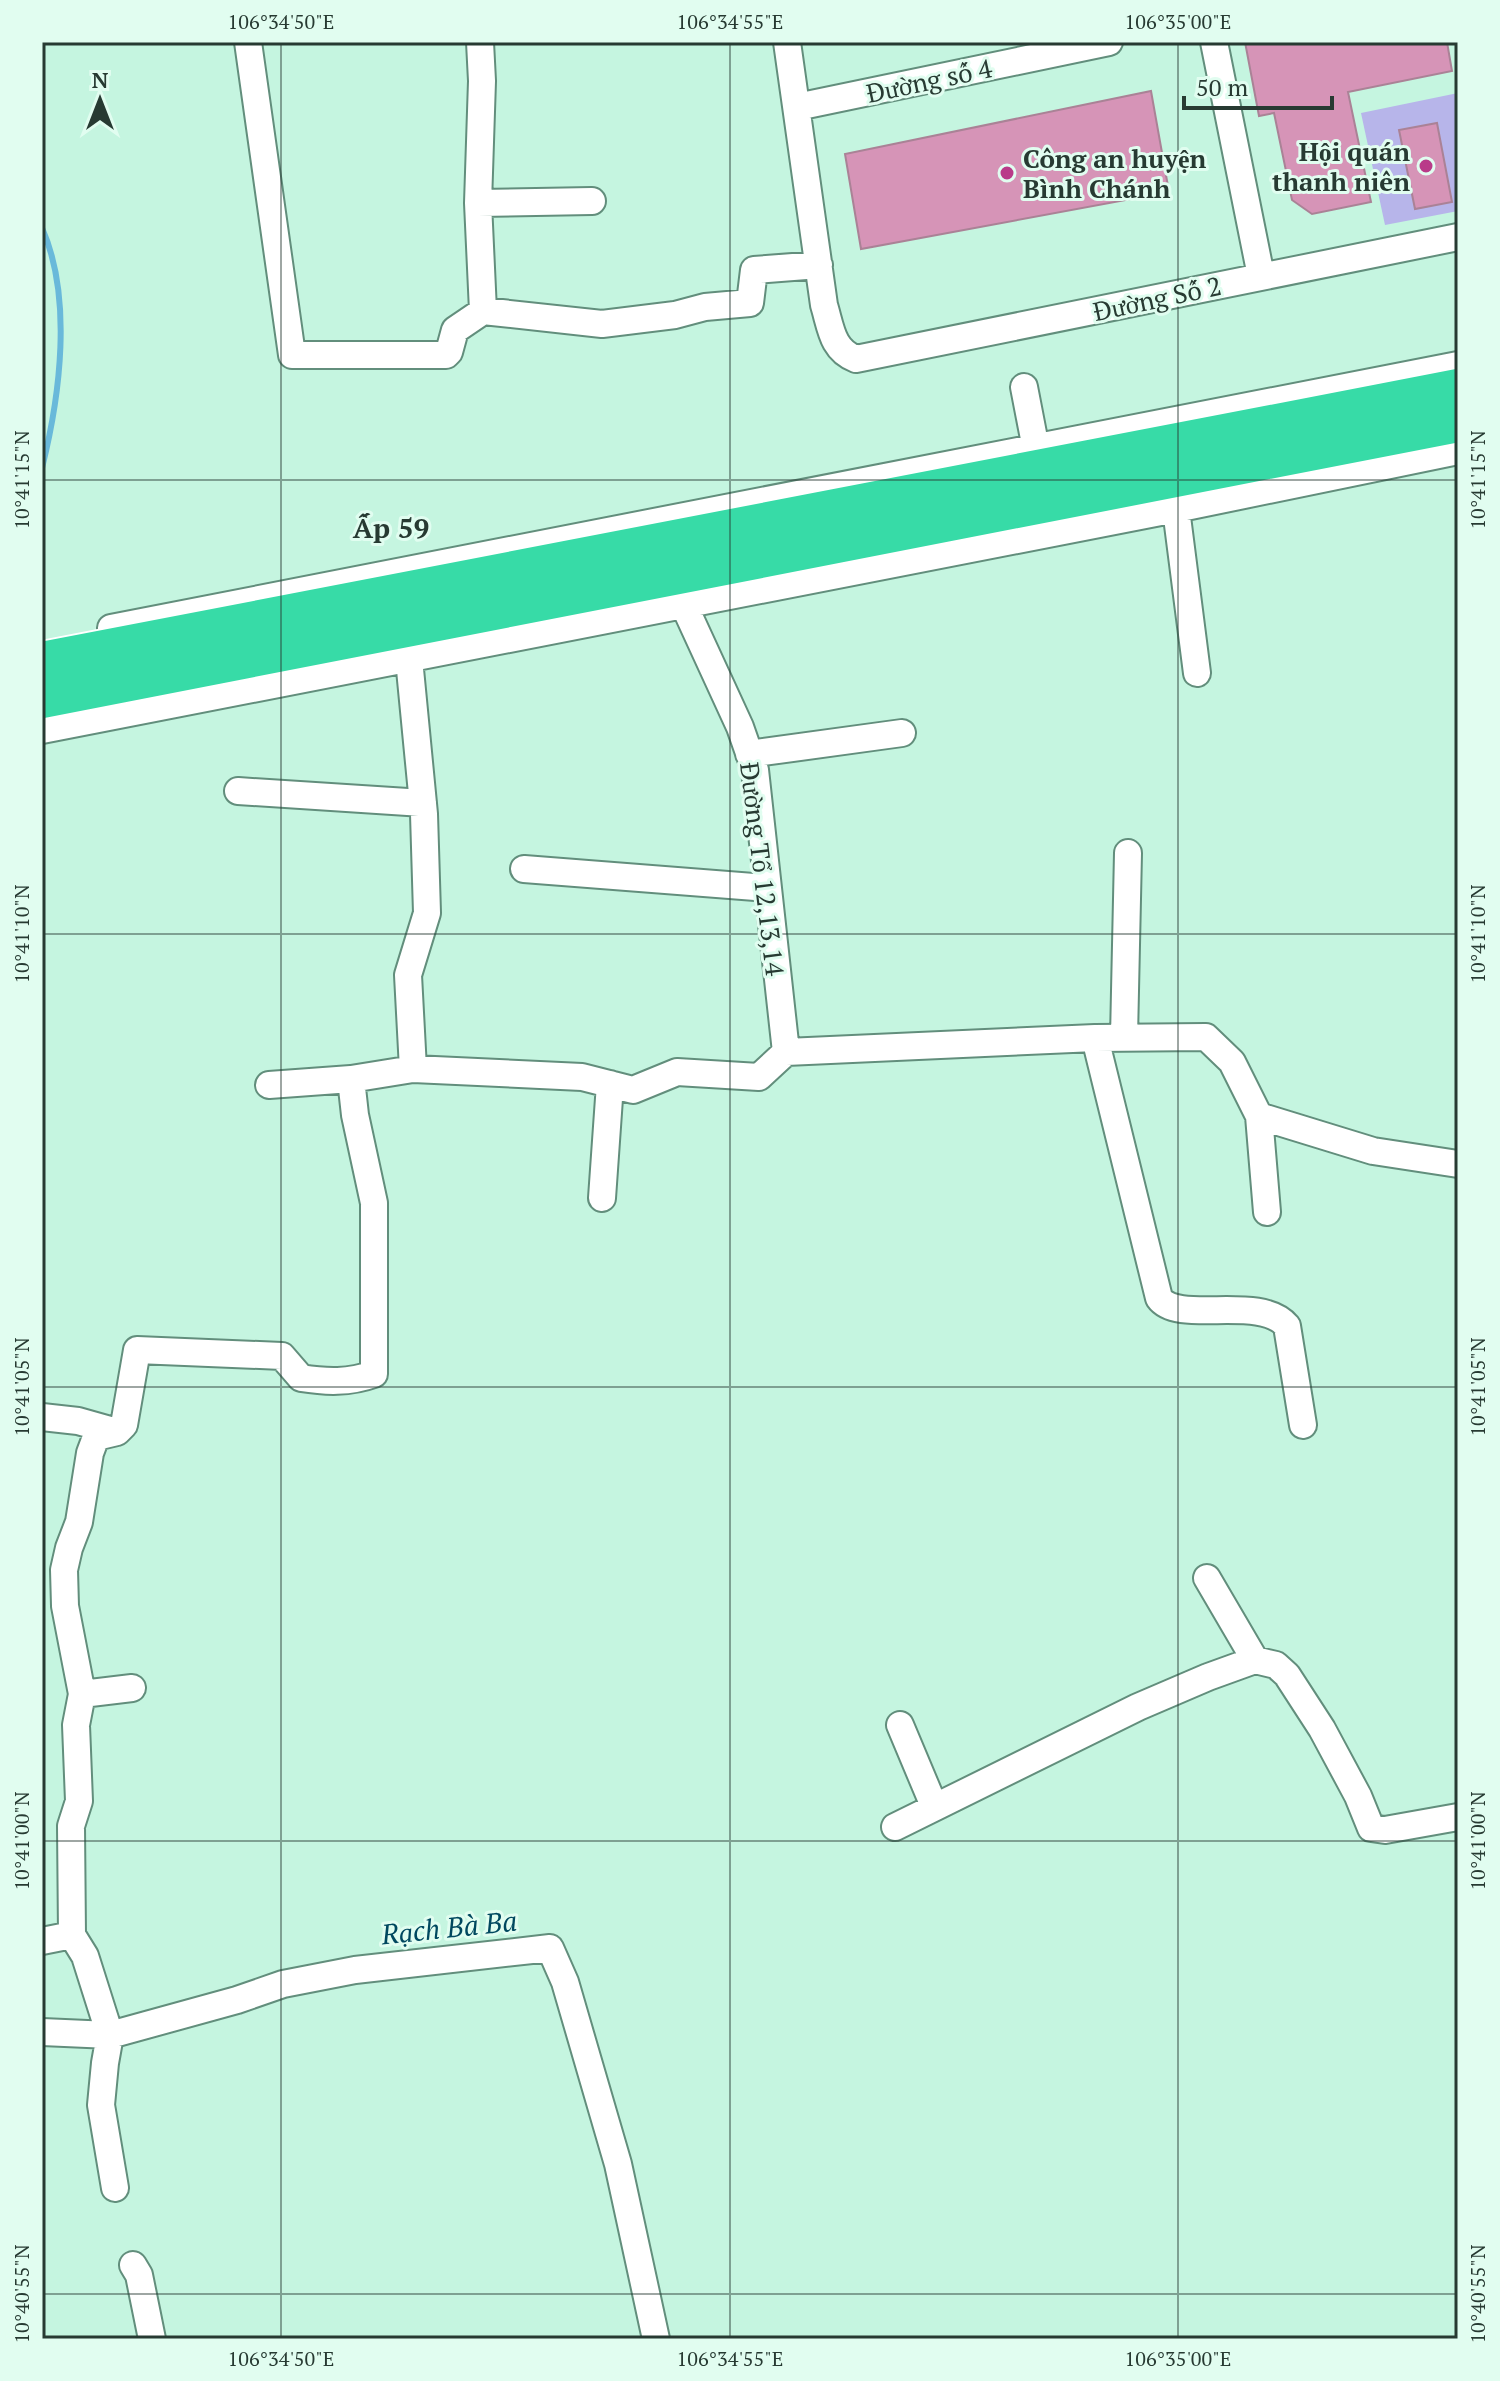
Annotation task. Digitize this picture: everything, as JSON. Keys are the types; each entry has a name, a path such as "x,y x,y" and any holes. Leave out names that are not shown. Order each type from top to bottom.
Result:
{"highway":[{"path":"42,661 1458,388"},
{"path":"42,699 1458,423"}],"street":[{"path":"248,42 292,355 446,355 455,330 483,311 602,324 675,315 705,307 750,303 753,272 756,269 819,265 787,42"},
{"path":"480,42 482,81 478,203 483,311"},
{"name":"Đường số 4","path":"797,107 1109,42"},
{"path":"1214,42 1261,276"},
{"path":"478,203 592,201"},
{"name":"Đường Số 2","path":"819,265 824,305 836,343 843,354 856,359 1458,237"},
{"path":"42,642 1458,365"},
{"path":"1024,387 1036,449"},
{"path":"42,730 1458,451"},
{"path":"1176,509 1197,673"},
{"name":"Đường Tổ 12,13,14","path":"683,603 740,727 755,770 786,1052"},
{"path":"409,659 423,803 427,913 408,975 413,1069"},
{"path":"749,754 902,733"},
{"path":"238,791 423,803"},
{"path":"1124,1037 1128,853"},
{"path":"524,869 767,888"},
{"path":"269,1085 351,1079 413,1069 582,1077 633,1090 677,1072 759,1077 786,1052 1095,1038 1206,1037 1232,1062 1259,1116 1267,1212"},
{"path":"1095,1038 1159,1298 1163,1304 1179,1308 1263,1313 1283,1321 1287,1326 1303,1425"},
{"path":"115,2188 101,2105 110,2034 85,1956 72,1935 71,1826 79,1801 76,1725 82,1694 65,1606 64,1570 79,1522 90,1453 96,1437 117,1432 124,1425 137,1350 282,1356 301,1378 331,1382 374,1374 374,1203 355,1115 351,1079"},
{"path":"602,1198 610,1084"},
{"path":"1259,1116 1373,1151 1458,1164"},
{"path":"42,1417 78,1421 117,1432"},
{"path":"1207,1578 1255,1660"},
{"path":"895,1827 1148,1702 1255,1660 1276,1665 1287,1675 1322,1729 1358,1796 1371,1828 1385,1830 1458,1817"},
{"path":"82,1694 132,1688"},
{"path":"900,1725 934,1806"},
{"path":"42,1941 72,1935"},
{"path":"42,2032 110,2034 237,2000 283,1984 355,1970 550,1948 565,1982 618,2164 656,2339"},
{"path":"133,2265 139,2275 152,2339"}],"shaded area":[{"path":"1458,93 1458,211 1385,225 1361,113"}],"building":[{"path":"1245,42 1447,42 1452,71 1348,92 1371,202 1312,214 1292,200 1274,113 1259,116"},
{"name":"Công an huyện Bình Chánh","path":"1151,91 1169,192 861,249 845,154"},
{"name":"Hội quán thanh niên","path":"1437,123 1452,202 1415,209 1399,130"}],"waterway":[{"name":"Rạch Bà Ba","path":"42,228 52,255 60,316 58,379 42,468"}],"place":[{"name":"Hội quán thanh niên","path":"1426,166"},
{"name":"Công an huyện Bình Chánh","path":"1007,173"}],"district":[{"name":"Ấp 59","path":"391,527"}]}
